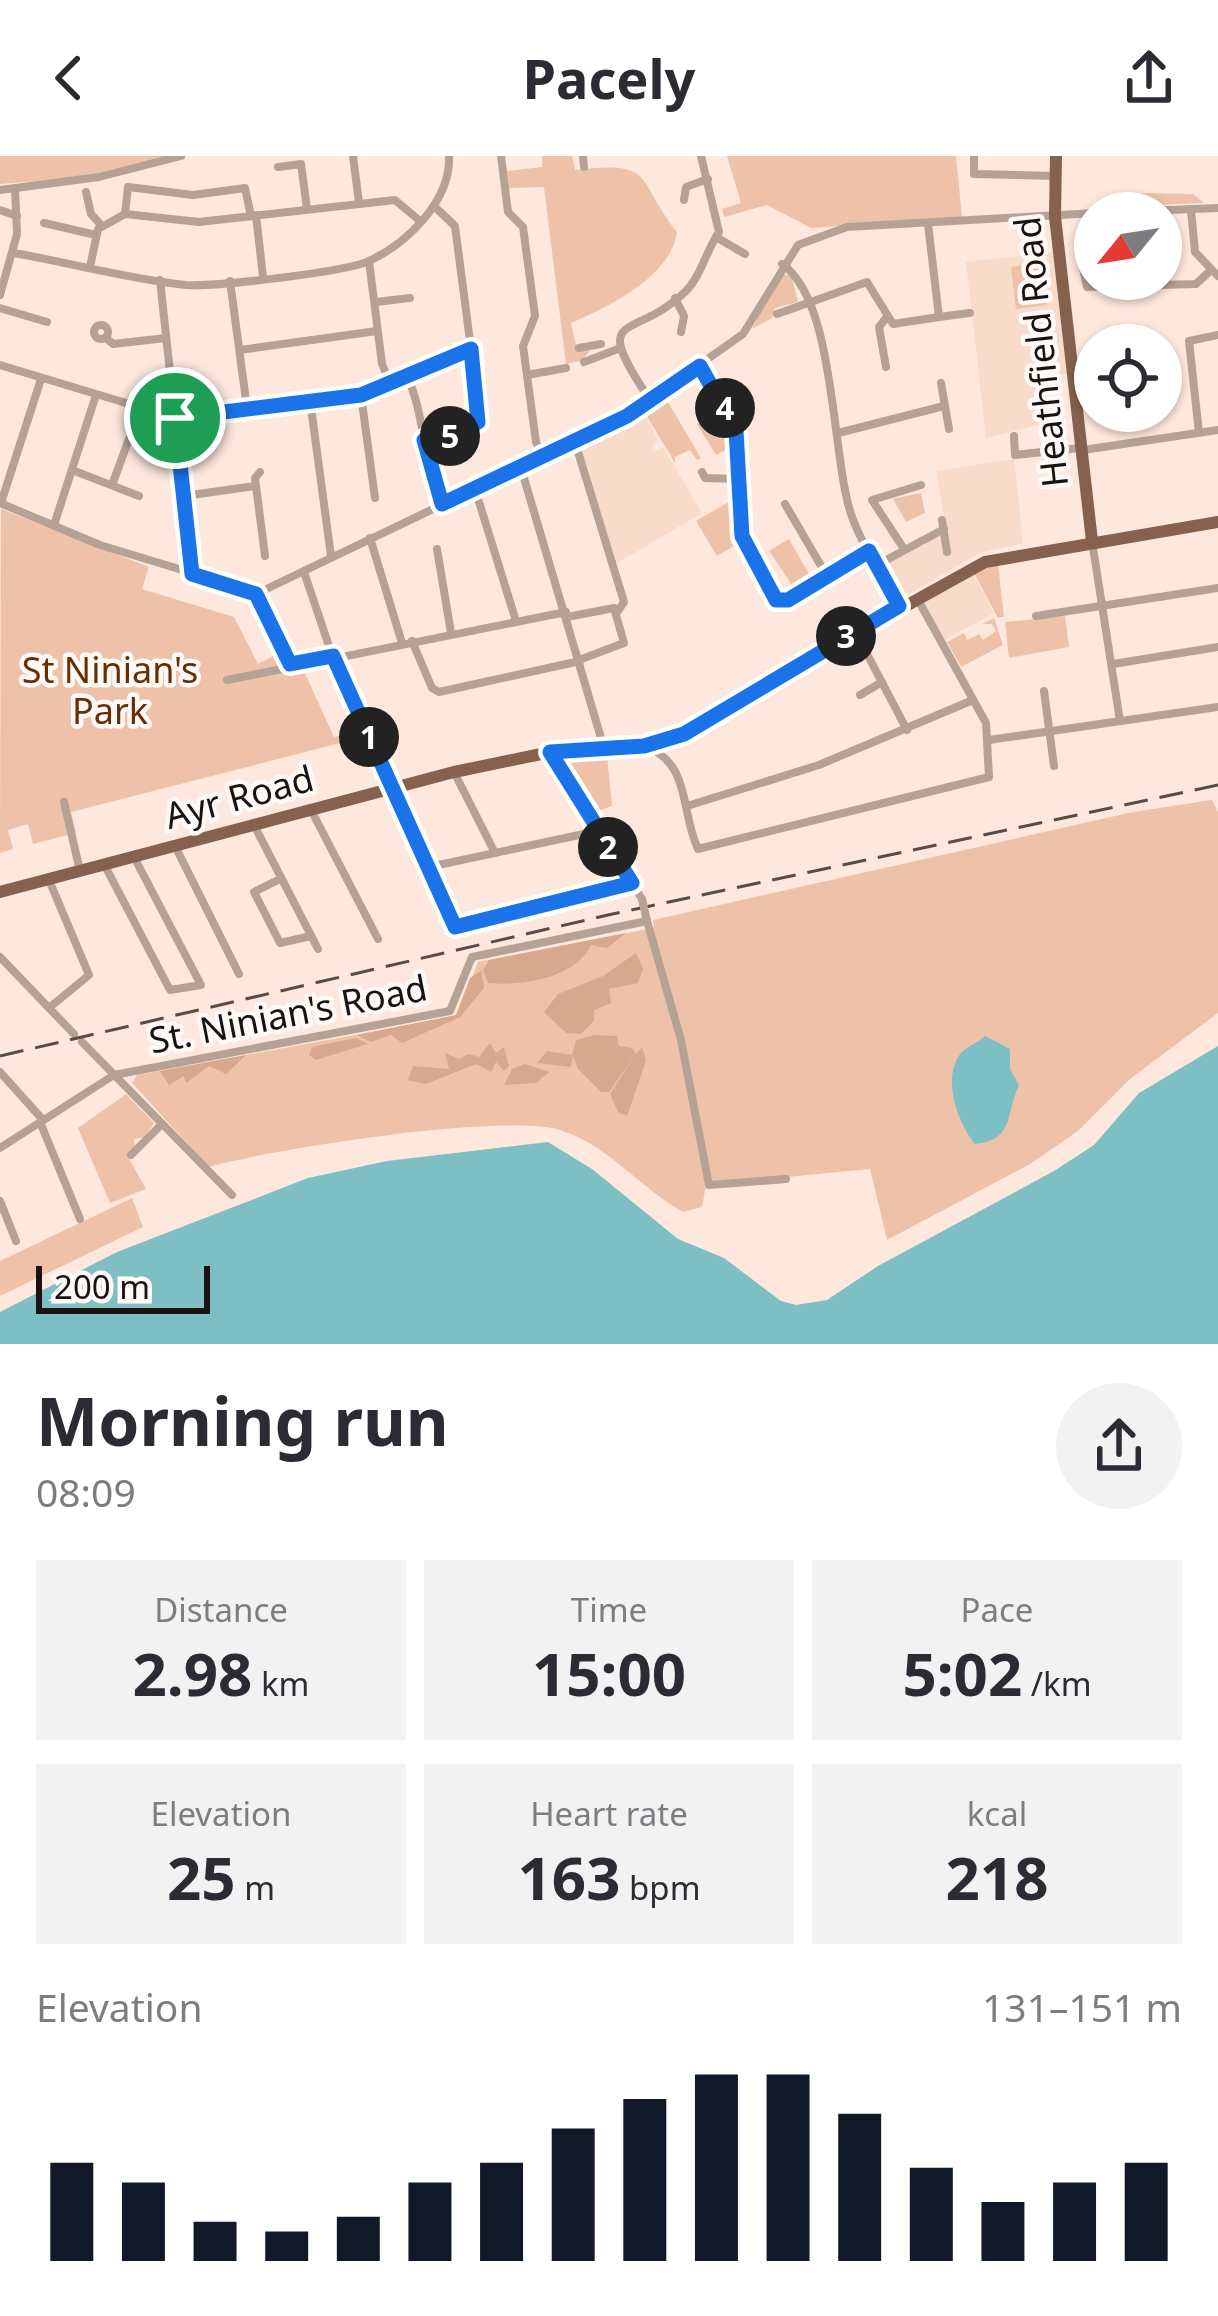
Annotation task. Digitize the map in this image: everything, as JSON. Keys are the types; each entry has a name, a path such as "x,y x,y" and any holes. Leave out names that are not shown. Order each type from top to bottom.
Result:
{"main road":[{"name":"Heathfield Road","path":"1056,156 1055,217 1092,541"},
{"name":"Ayr Road","path":"0,892 454,772 550,752 644,746 676,737 917,596 1000,557 1218,522"}],"street":[{"path":"0,190 99,177 182,156"},
{"path":"353,156 359,203"},
{"path":"14,253 196,285 369,262 434,206 446,185 449,156"},
{"path":"501,156 508,212 523,226 535,316 523,342 536,442 543,458"},
{"path":"584,156 584,167"},
{"path":"650,400 618,350 623,330 688,289 715,237 720,220 701,156"},
{"path":"974,156 974,174 1056,176"},
{"path":"278,167 301,164 307,209"},
{"path":"684,200 682,184 708,179"},
{"path":"125,214 128,187 193,195 245,188 263,277"},
{"path":"0,296 14,253 15,189"},
{"path":"87,192 91,214 101,225"},
{"path":"90,266 101,225 125,214 189,223 395,200 420,221"},
{"path":"424,440 452,436 478,422 454,226 434,206"},
{"path":"1182,210 1218,208"},
{"path":"0,210 17,216"},
{"path":"1182,284 1196,284 1214,274 1195,252 1191,210"},
{"path":"41,379 0,503 256,594 543,458 650,400 749,327 782,264 798,245 827,231 1074,215"},
{"path":"44,224 96,235"},
{"path":"928,224 939,317"},
{"path":"715,237 746,254"},
{"path":"369,262 376,331 390,383"},
{"path":"782,264 794,272 829,373 851,513 899,606"},
{"path":"160,280 192,574"},
{"path":"230,280 247,408"},
{"path":"777,314 856,282 870,282 892,325 970,313"},
{"path":"375,302 410,298"},
{"path":"675,298 684,316 681,332"},
{"path":"0,308 47,322"},
{"path":"886,318 879,327 886,367"},
{"path":"240,350 376,331"},
{"path":"1199,433 1189,341 1218,335"},
{"path":"106,338 113,344 166,338"},
{"path":"579,348 596,345 589,361 618,350"},
{"path":"175,418 361,395 471,349"},
{"path":"0,365 126,403 173,399"},
{"path":"700,366 736,431 742,536 776,600 788,600 869,551"},
{"path":"527,375 566,368"},
{"path":"407,376 418,400 442,504"},
{"path":"941,382 949,429"},
{"path":"54,525 96,395"},
{"path":"361,395 375,498"},
{"path":"310,400 332,556"},
{"path":"838,433 944,406"},
{"path":"1014,436 1015,455 1218,430"},
{"path":"112,485 129,439"},
{"path":"370,538 407,642 432,688 440,692 580,661 624,643 618,611 623,602 575,442"},
{"path":"521,468 604,750"},
{"path":"72,470 139,496"},
{"path":"260,472 255,486 265,556"},
{"path":"702,472 705,478 739,479"},
{"path":"904,549 872,500 921,485"},
{"path":"184,496 255,486"},
{"path":"475,489 516,621"},
{"path":"785,504 826,576"},
{"path":"877,565 943,525 947,552"},
{"path":"1092,541 1120,722"},
{"path":"436,554 451,633"},
{"path":"304,572 333,656 455,927 632,883"},
{"path":"1036,616 1218,587"},
{"path":"256,594 290,664"},
{"path":"644,746 667,758 680,776 695,847 989,777 989,740 974,700 917,596"},
{"path":"226,680 516,621 618,611"},
{"path":"855,631 907,730"},
{"path":"1113,664 1218,647"},
{"path":"860,695 882,682"},
{"path":"1044,691 1054,766"},
{"path":"687,806 819,765 974,700"},
{"path":"989,740 1218,707"},
{"path":"667,758 676,737"},
{"path":"550,752 642,899 682,1040 709,1185 785,1179"},
{"path":"454,772 495,853"},
{"path":"64,802 80,871"},
{"path":"310,808 378,940"},
{"path":"253,823 318,949"},
{"path":"429,867 598,831"},
{"path":"175,846 239,974"},
{"path":"104,865 170,990 201,985 134,857"},
{"path":"280,878 254,892 280,943 310,936"},
{"path":"49,879 88,975 50,1008"},
{"name":"St. Ninian's Road","path":"114,1075 450,1011 476,956 647,921"},
{"path":"0,957 74,1034"},
{"path":"82,1042 232,1195"},
{"path":"0,1072 41,1121 80,1219"},
{"path":"0,1148 114,1075"},
{"path":"131,1155 162,1124"},
{"path":"0,1201 16,1241"}],"shaded area":[{"path":"1053,252 1067,374 1040,377 1042,424 986,438 966,262"},
{"path":"643,413 659,441 652,446 656,451 663,447 702,513 616,564 581,448"},
{"path":"1014,459 1023,543 980,553 898,600 880,565 946,526 936,471"},
{"path":"974,575 994,613 944,640 924,602"},
{"path":"626,933 607,948 591,945 573,966 546,978 488,983 483,970 489,960"},
{"path":"636,953 643,969 638,983 609,989 611,1003 594,1010 594,1021 581,1034 566,1033 544,1012 558,994 603,976"},
{"path":"481,971 484,988 460,1017 402,1043 391,1035 371,1042 357,1035 456,1015 470,978"},
{"path":"617,1036 619,1046 632,1048 636,1054 642,1047 646,1061 627,1116 618,1112 610,1094 635,1055 609,1092 601,1092 578,1069 573,1055 571,1067 537,1063 547,1051 572,1055 576,1040"},
{"path":"356,1038 368,1044 316,1060 309,1055 312,1047"},
{"path":"490,1043 496,1053 504,1047 509,1066 504,1071 496,1062 491,1072 476,1064 426,1084 408,1080 413,1066 449,1069 445,1053 459,1059 469,1054 479,1057"},
{"path":"246,1055 226,1074 209,1066 186,1083 184,1076 169,1085 160,1071"},
{"path":"525,1064 549,1072 536,1083 504,1085 512,1069"}],"green space":[{"path":"0,156 172,156 77,178 0,184"},
{"path":"542,156 572,156 575,170 632,171 648,186 677,232 672,248 651,276 619,299 571,323 577,350 590,351 581,361 566,364 544,187 509,188 507,171 542,167"},
{"path":"727,156 956,156 962,217 811,228 767,205 724,217 722,209 741,203"},
{"path":"1182,194 1193,194 1204,203 1182,204"},
{"path":"1042,263 1047,305 1016,309 1011,267"},
{"path":"791,274 798,302 775,308 772,318 752,329 779,276"},
{"path":"665,397 701,458 697,460 690,450 675,457 675,463 643,410"},
{"path":"717,414 733,446 716,455 697,424"},
{"path":"921,493 925,513 906,522 893,499"},
{"path":"734,499 739,543 717,556 696,521"},
{"name":"St Ninian's Park","path":"1,509 149,567 142,589 234,617 258,664 279,653 289,671 303,669 334,737 361,731 364,737 71,812 76,833 33,844 28,824 8,830 13,849 0,853"},
{"path":"789,539 813,581 796,591 769,551"},
{"path":"998,564 1004,617 998,618 974,573"},
{"path":"1065,616 1069,647 1009,658 1005,622"},
{"path":"994,618 1003,645 961,667 947,642 964,633 967,640 979,634 983,640 996,631 992,624 982,624"},
{"path":"607,755 612,806 593,813 564,758"},
{"path":"1212,800 1218,812 1218,1013 1130,1079 1078,1131 1030,1164 887,1240 870,1169 706,1185 702,1207 683,1212 593,1146 560,1130 531,1126 387,1135 209,1167 132,1083 137,1075 452,1017 459,1013 478,962 648,929 654,927 653,920 1133,812"},
{"path":"126,1094 154,1123 145,1137 134,1139 135,1147 127,1155 146,1189 110,1203 78,1128"},
{"path":"132,1198 143,1227 0,1296 0,1261"}],"water":[{"path":"985,1036 1010,1049 1010,1069 1019,1085 1003,1131 988,1142 975,1144 958,1113 952,1075 961,1053"},
{"path":"1218,1046 1218,1344 0,1344 0,1312 117,1252 308,1178 387,1161 548,1142 592,1169 678,1239 724,1258 781,1301 796,1305 827,1300 878,1266 1054,1171 1094,1145 1139,1093"}],"railway":[{"path":"0,1056 608,915 1218,785"}],"route":[{"path":"471,349 478,422 452,436 424,440 431,480 442,504 627,416 700,366 736,431 742,536 776,600 788,600 869,551 899,606 684,734 622,749 550,752 632,883 455,927 333,656 290,664 256,594 192,574 175,418 361,395 471,349"}]}
